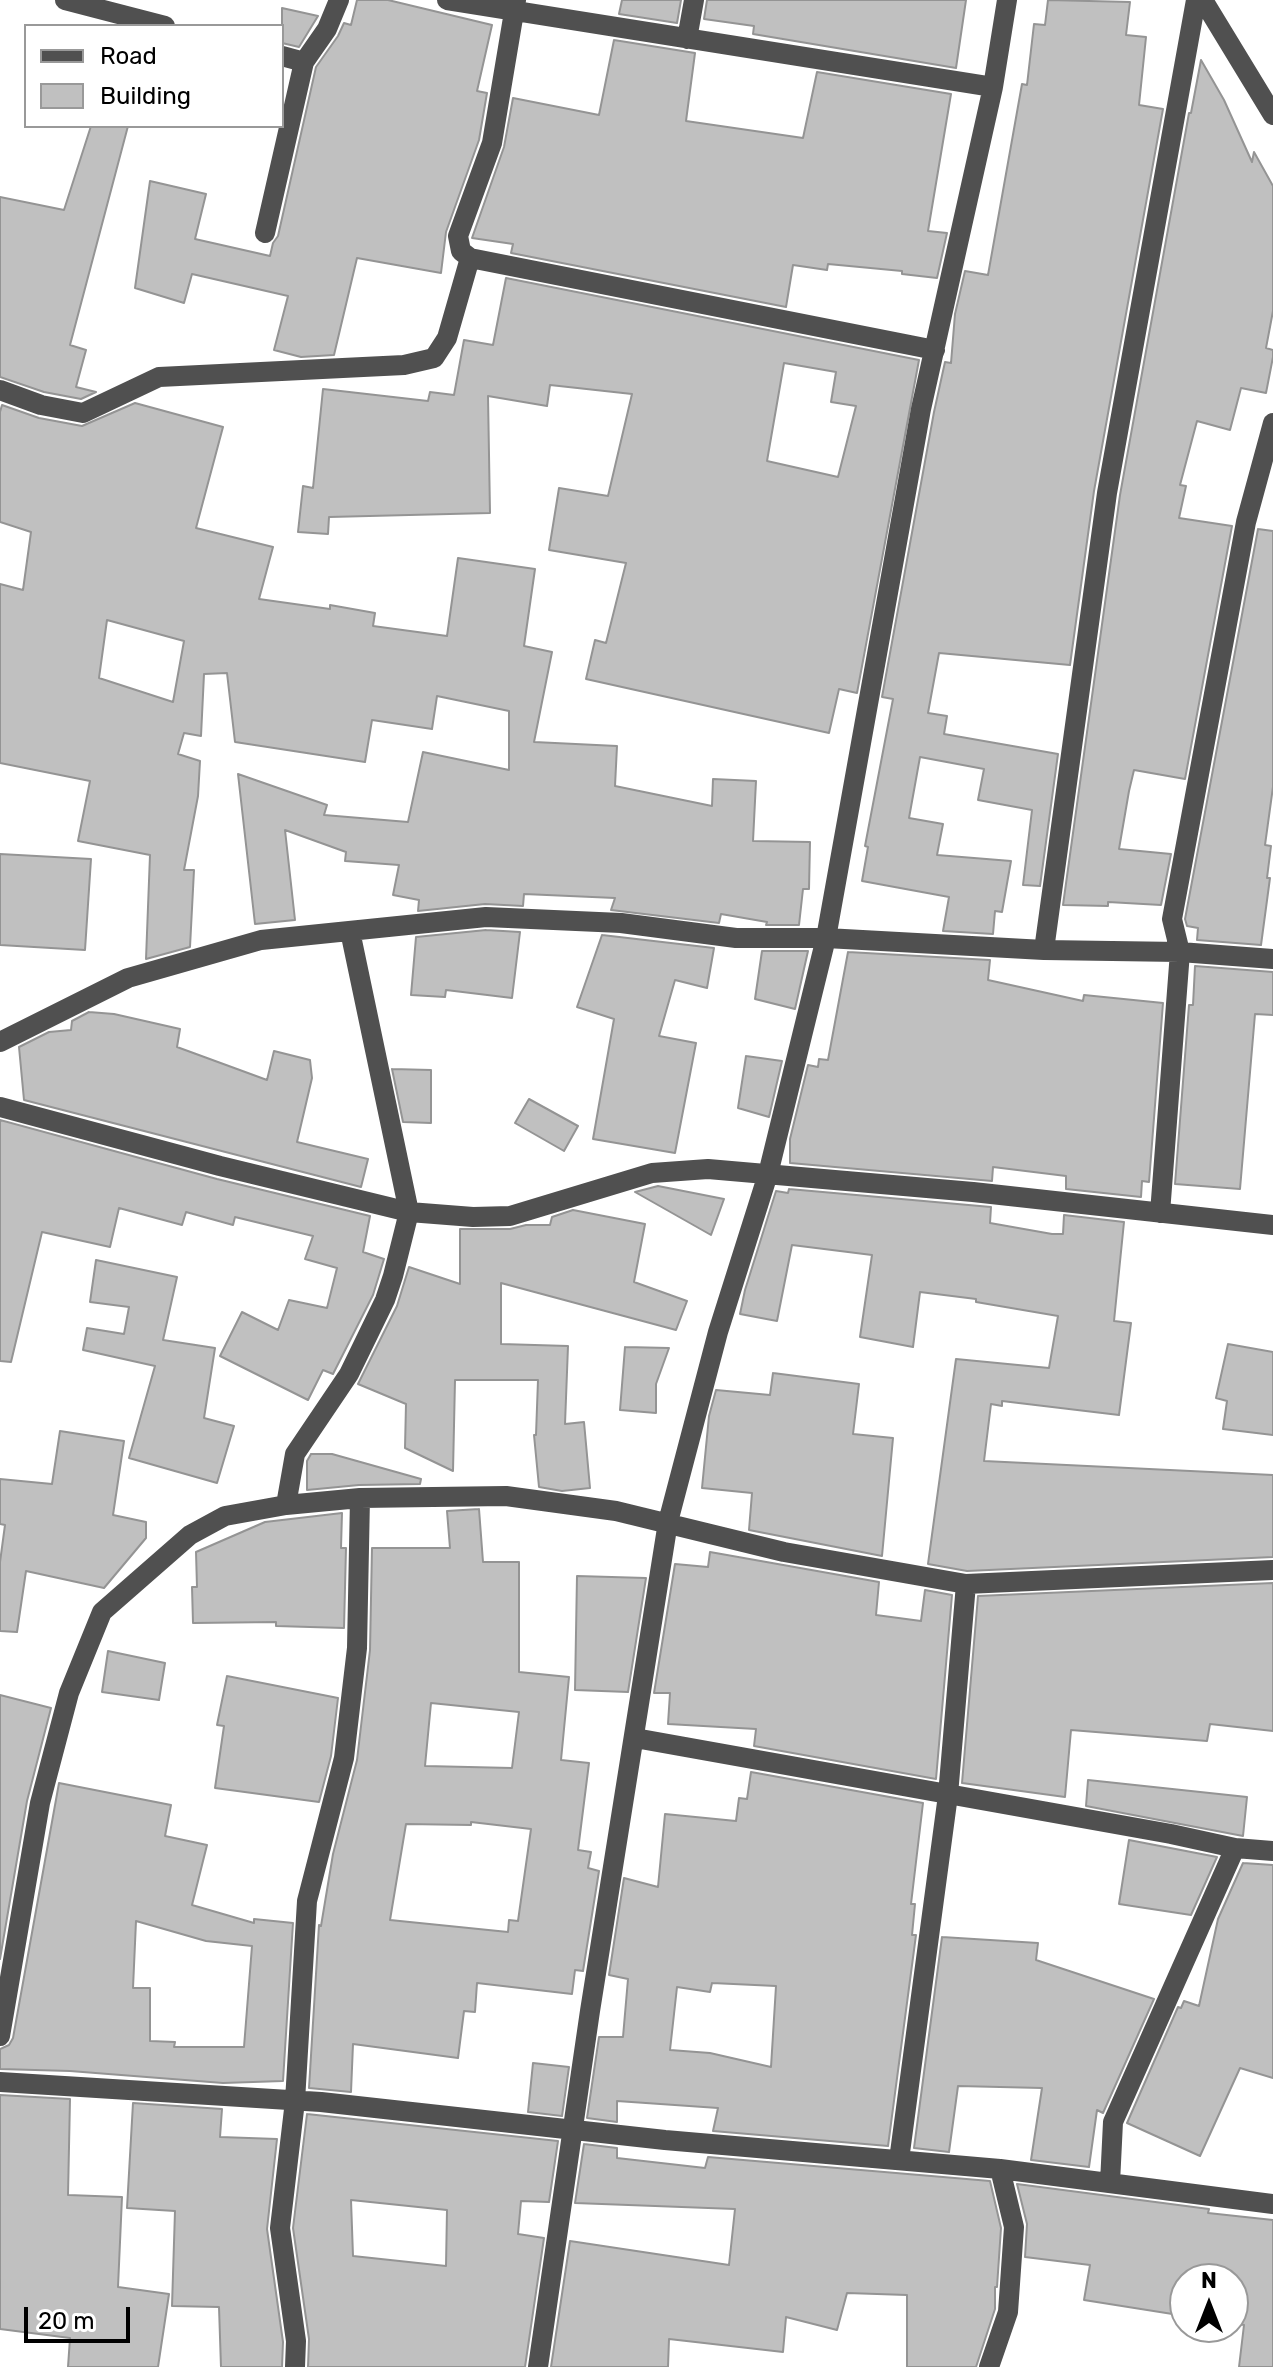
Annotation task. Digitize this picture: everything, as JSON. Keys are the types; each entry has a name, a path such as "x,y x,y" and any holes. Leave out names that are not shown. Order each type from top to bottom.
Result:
{"street":[{"path":"65,0 157,24"},
{"path":"265,233 304,62 327,29 339,0"},
{"path":"447,0 515,6 687,39 993,87"},
{"path":"687,39 694,0"},
{"path":"538,2367 572,2130 668,1522 718,1332 768,1174 826,938 921,409 993,87 1007,0"},
{"path":"1044,950 1107,493 1196,0"},
{"path":"1203,0 1273,115"},
{"path":"515,6 492,143 458,236 461,251 470,258 935,350"},
{"path":"284,57 304,62"},
{"path":"0,390 41,405 83,413 159,377 404,365 434,358 447,338 470,258"},
{"path":"1160,1213 1180,952 1172,919 1174,905 1246,522 1273,423"},
{"path":"0,1042 128,978 261,940 486,917 621,923 736,938 826,938 1044,950 1180,952 1273,959"},
{"path":"286,1505 295,1454 349,1374 385,1300 409,1212 350,931"},
{"path":"0,1107 220,1166 409,1212 473,1217 510,1216 652,1173 708,1169 973,1192 1273,1225"},
{"path":"0,2036 40,1803 69,1693 102,1612 190,1535 225,1516 286,1505 360,1498 506,1496 616,1511 784,1552 966,1584 1273,1570"},
{"path":"295,2367 296,2341 280,2228 295,2101 307,1901 344,1758 357,1648 360,1498"},
{"path":"899,2160 948,1795 966,1584"},
{"path":"635,1738 1235,1848 1273,1851"},
{"path":"1110,2183 1113,2122 1235,1848"},
{"path":"0,2082 295,2101 1000,2169 1273,2204"},
{"path":"989,2367 1008,2312 1014,2227 1000,2169"}],"building":[{"path":"357,0 388,0 492,25 477,91 487,93 479,140 446,232 441,273 357,258 334,355 301,357 274,350 288,296 192,274 184,303 135,288 150,181 206,194 195,239 270,256 278,236 316,67 344,23 351,25"},
{"path":"622,0 681,0 677,23 619,14"},
{"path":"707,0 966,0 956,68 753,34 754,26 704,19"},
{"path":"1048,0 1130,2 1126,35 1146,37 1139,105 1163,109 1094,491 1070,665 939,653 928,713 947,716 944,734 1058,754 1040,886 1023,885 1032,810 978,800 984,769 920,757 909,818 943,824 937,855 1011,861 1002,912 995,911 993,934 943,931 949,897 862,881 868,847 865,846 893,699 882,697 934,412 945,362 951,363 955,314 965,271 988,275 1022,84 1027,85 1034,24 1045,25"},
{"path":"282,8 318,16 299,47 284,43"},
{"path":"614,40 695,53 686,121 803,138 817,72 951,94 928,231 947,233 937,278 902,274 902,271 828,264 827,270 793,265 786,307 511,253 513,244 472,238 504,147 513,98 599,115"},
{"path":"1201,60 1224,100 1252,162 1254,152 1273,186 1273,311 1266,348 1273,350 1273,357 1266,393 1241,388 1230,430 1197,421 1180,485 1186,486 1179,518 1232,526 1185,779 1134,770 1129,791 1119,849 1171,854 1161,905 1108,902 1108,906 1063,905 1120,495"},
{"path":"90,128 127,128 70,345 86,350 76,387 96,392 81,399 44,392 0,377 0,197 64,210"},
{"path":"506,278 919,360 857,693 839,689 829,733 586,679 595,640 606,643 626,563 549,550 559,488 608,496 632,394 550,385 547,406 488,396 490,513 329,517 328,534 298,532 303,486 313,488 323,389 428,401 430,392 454,395 464,340 493,345","holes":["784,363 836,372 831,402 856,406 838,477 767,461"]},
{"path":"135,403 223,427 196,528 273,547 259,599 330,609 330,605 375,613 373,626 447,636 458,558 535,569 524,646 552,652 534,742 617,746 615,786 712,806 713,779 756,781 753,841 810,842 809,889 803,889 799,925 766,925 767,922 721,914 719,923 611,910 615,898 524,894 523,906 485,904 418,911 419,900 393,895 399,865 345,861 346,852 285,830 295,920 255,924 238,774 327,805 324,815 408,822 423,752 509,770 509,711 437,696 432,729 372,720 365,762 235,742 227,673 204,674 201,736 184,733 178,754 200,761 198,796 184,870 194,870 190,947 146,959 150,855 78,841 90,781 0,763 0,584 23,590 31,532 0,522 0,412 2,405 39,418 82,426","holes":["107,620 184,641 173,702 99,678"]},
{"path":"1258,529 1273,531 1273,787 1265,845 1271,846 1267,878 1270,878 1261,945 1197,940 1198,928 1187,926 1185,919"},
{"path":"0,854 91,859 85,950 0,945"},
{"path":"486,930 520,932 512,998 446,990 445,997 411,995 416,937"},
{"path":"602,935 714,948 707,988 675,980 659,1036 696,1043 675,1153 593,1139 614,1019 577,1007"},
{"path":"762,951 808,951 795,1009 755,999"},
{"path":"848,952 990,960 988,980 1083,1001 1084,995 1163,1003 1149,1182 1142,1181 1141,1197 1066,1189 1066,1176 993,1167 992,1181 790,1163 790,1139 808,1065 818,1067 819,1059 828,1060"},
{"path":"1195,966 1273,972 1273,1015 1255,1014 1240,1189 1175,1184 1189,1005 1193,1005"},
{"path":"89,1012 114,1014 180,1029 177,1047 267,1080 274,1051 310,1060 312,1078 297,1142 368,1159 361,1187 24,1100 19,1047 49,1032 71,1030 72,1021"},
{"path":"746,1056 782,1061 769,1117 738,1108"},
{"path":"392,1069 431,1070 431,1123 403,1122"},
{"path":"529,1099 578,1126 564,1151 515,1123"},
{"path":"0,1120 217,1179 370,1216 363,1252 384,1259 373,1295 333,1374 323,1370 308,1400 220,1356 242,1312 278,1330 289,1300 327,1308 337,1268 305,1259 313,1236 235,1217 233,1225 186,1212 182,1225 119,1208 110,1247 42,1232 11,1362 0,1361"},
{"path":"658,1186 724,1199 711,1235 635,1192"},
{"path":"789,1189 991,1207 990,1223 1052,1234 1063,1234 1064,1215 1124,1222 1114,1321 1131,1323 1119,1415 1002,1401 1002,1406 991,1404 984,1461 1273,1475 1273,1557 967,1571 928,1564 956,1359 1049,1368 1058,1316 976,1302 976,1299 920,1292 913,1347 860,1337 872,1255 792,1245 777,1321 740,1314 776,1191 788,1193"},
{"path":"573,1210 645,1224 634,1282 687,1301 676,1330 501,1283 501,1344 568,1346 565,1424 584,1422 590,1488 562,1491 539,1487 534,1435 538,1380 455,1380 453,1471 405,1448 406,1404 358,1384 397,1306 409,1267 460,1284 460,1229 550,1225 552,1217"},
{"path":"96,1260 177,1277 163,1340 215,1348 204,1418 234,1426 217,1483 129,1458 155,1366 83,1350 87,1328 124,1334 129,1307 90,1302"},
{"path":"1228,1344 1273,1352 1273,1435 1223,1429 1227,1401 1216,1398"},
{"path":"625,1347 669,1348 656,1384 656,1413 620,1410"},
{"path":"773,1373 859,1384 853,1434 893,1438 882,1556 749,1530 752,1493 702,1488 709,1416 716,1390 770,1395"},
{"path":"60,1431 124,1441 113,1515 146,1522 146,1538 104,1588 26,1571 17,1632 0,1631 0,1562 5,1525 0,1524 0,1479 52,1484"},
{"path":"311,1454 332,1454 421,1479 420,1484 307,1490 307,1461"},
{"path":"479,1509 483,1562 519,1562 519,1672 569,1677 561,1760 589,1763 578,1850 591,1852 588,1868 599,1871 583,1971 575,1970 572,1994 477,1983 475,2012 464,2011 458,2058 353,2044 351,2092 309,2088 319,1925 357,1760 370,1650 372,1548 450,1548 447,1511","holes":["431,1703 519,1712 512,1768 425,1766","471,1822 531,1829 518,1921 509,1920 508,1932 390,1920 406,1824 471,1825"]},
{"path":"342,1513 341,1548 346,1548 344,1628 276,1626 276,1622 193,1623 192,1587 197,1587 196,1552 265,1522"},
{"path":"710,1552 879,1582 876,1615 921,1621 925,1590 952,1595 936,1779 754,1746 756,1729 668,1724 670,1693 654,1693 675,1564 708,1567"},
{"path":"577,1576 646,1578 628,1692 575,1690"},
{"path":"1273,1583 1273,1731 1210,1724 1207,1741 1071,1730 1065,1797 962,1783 978,1596"},
{"path":"108,1651 165,1663 159,1700 102,1692"},
{"path":"227,1676 338,1698 331,1756 319,1802 215,1788 224,1726 217,1725"},
{"path":"0,1695 51,1708 27,1801 0,1959"},
{"path":"751,1772 923,1803 911,1904 915,1904 912,1935 916,1935 888,2146 713,2131 718,2108 617,2101 617,2122 587,2118 599,2037 623,2037 628,1979 609,1975 624,1878 658,1887 665,1814 736,1821 739,1798 747,1799","holes":["712,1983 776,1986 771,2067 710,2053 670,2050 677,1987 710,1992"]},
{"path":"1088,1780 1247,1797 1243,1836 1086,1806"},
{"path":"59,1783 171,1805 165,1836 207,1845 192,1905 254,1923 254,1919 293,1923 283,2081 223,2083 0,2069 0,2049 9,2045 13,2038","holes":["136,1921 206,1941 252,1946 244,2047 174,2047 175,2042 150,2041 150,1988 133,1988"]},
{"path":"1129,1840 1217,1857 1191,1915 1119,1904"},
{"path":"1243,1863 1273,1865 1273,2078 1240,2068 1200,2156 1127,2123 1178,2007 1181,2008 1184,2001 1199,2006 1218,1919"},
{"path":"942,1937 1038,1943 1036,1960 1154,1999 1103,2113 1097,2110 1089,2167 1031,2160 1042,2088 958,2086 949,2152 914,2148"},
{"path":"533,2063 569,2067 562,2116 528,2112"},
{"path":"0,2095 70,2099 68,2195 122,2197 118,2287 169,2294 158,2367 68,2367 70,2338 0,2329"},
{"path":"133,2103 222,2109 220,2137 277,2139 267,2229 283,2342 282,2367 221,2367 219,2307 172,2306 175,2211 127,2208"},
{"path":"307,2114 558,2141 549,2202 521,2201 518,2234 544,2238 525,2367 308,2367 309,2339 293,2228","holes":["351,2200 447,2210 446,2266 353,2256"]},
{"path":"584,2144 617,2148 617,2158 705,2168 708,2157 990,2181 1001,2228 997,2287 995,2309 976,2367 907,2367 907,2295 847,2293 837,2330 786,2317 783,2352 669,2339 668,2367 551,2367 570,2241 729,2265 735,2209 575,2203"},
{"path":"1017,2184 1273,2220 1273,2367 1239,2367 1242,2343 1249,2343 1249,2263 1169,2263 1169,2313 1084,2300 1090,2265 1025,2257 1027,2224"}]}
